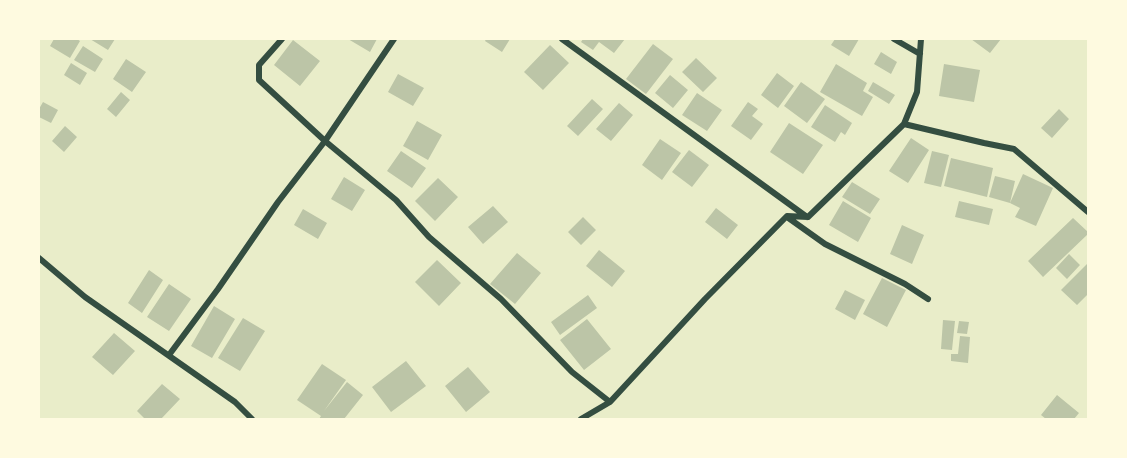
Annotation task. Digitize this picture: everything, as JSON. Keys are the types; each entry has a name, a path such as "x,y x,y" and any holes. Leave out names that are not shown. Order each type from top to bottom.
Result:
{"street":[{"path":"282,39 259,65 259,80 325,141 396,200 429,237 501,299 572,372 610,402"},
{"path":"168,355 218,289 278,202 325,141 394,39"},
{"path":"562,39 808,217"},
{"path":"894,39 920,54"},
{"path":"581,419 610,402 705,299 787,216 808,217 904,124 917,92 921,39"},
{"path":"904,124 1014,149 1088,212"},
{"path":"787,216 825,244 905,284 928,299"},
{"path":"39,258 86,297 234,402 252,419"}],"building":[{"path":"54,39 80,41 70,58 50,46"},
{"path":"90,39 115,39 108,50"},
{"path":"348,39 377,39 370,52"},
{"path":"486,39 510,39 502,52 485,41"},
{"path":"583,39 625,39 614,53 599,42 593,50 581,42"},
{"path":"835,39 859,39 849,56 831,45"},
{"path":"971,39 1001,39 990,53"},
{"path":"293,40 320,61 300,86 274,65"},
{"path":"653,44 673,59 646,94 626,79"},
{"path":"550,45 569,63 543,90 524,72"},
{"path":"83,46 103,59 95,72 74,60"},
{"path":"881,52 897,62 891,74 874,64"},
{"path":"696,58 717,78 703,92 682,72"},
{"path":"126,59 146,72 132,92 113,79"},
{"path":"71,63 87,73 80,85 64,75"},
{"path":"836,64 867,83 863,91 873,97 862,116 820,92"},
{"path":"944,64 980,70 974,102 939,96"},
{"path":"777,73 794,86 778,108 761,95"},
{"path":"398,74 424,88 413,106 388,92"},
{"path":"670,75 688,90 673,108 655,93"},
{"path":"801,82 825,99 807,123 784,106"},
{"path":"873,82 895,95 889,104 868,91"},
{"path":"121,92 130,100 116,117 107,109"},
{"path":"697,93 722,110 707,131 682,115"},
{"path":"592,99 603,109 578,136 567,126"},
{"path":"43,102 58,110 51,123 39,117 39,109"},
{"path":"748,102 758,109 752,116 763,124 751,140 731,126"},
{"path":"619,103 633,115 611,141 596,129"},
{"path":"825,105 852,123 845,135 841,132 835,142 811,127"},
{"path":"1059,109 1069,119 1052,138 1041,128"},
{"path":"417,121 442,135 428,160 403,146"},
{"path":"789,123 823,145 803,174 770,152"},
{"path":"65,126 77,137 64,152 52,141"},
{"path":"911,138 929,150 908,183 889,171"},
{"path":"660,139 681,153 662,180 642,165"},
{"path":"689,150 709,165 692,187 672,172"},
{"path":"401,151 426,168 412,188 387,171"},
{"path":"932,151 949,155 941,187 924,183"},
{"path":"951,158 993,168 987,197 944,186"},
{"path":"1023,174 1053,188 1036,226 1015,217 1020,208 1010,203"},
{"path":"995,176 1015,181 1010,203 989,197"},
{"path":"344,177 365,190 352,211 331,199"},
{"path":"438,178 458,197 435,221 415,201"},
{"path":"852,182 880,199 870,214 842,197"},
{"path":"843,201 871,218 858,242 829,225"},
{"path":"959,201 993,209 989,225 955,217"},
{"path":"493,206 508,222 483,244 468,227"},
{"path":"716,208 738,225 727,239 705,222"},
{"path":"303,209 327,223 318,239 294,225"},
{"path":"583,217 596,230 581,245 568,232"},
{"path":"1073,218 1088,234 1043,277 1028,261"},
{"path":"902,225 924,235 912,264 890,254"},
{"path":"599,250 625,271 612,287 586,266"},
{"path":"517,253 541,273 515,304 490,284"},
{"path":"1069,254 1080,265 1067,279 1056,268"},
{"path":"437,260 461,283 439,306 415,282"},
{"path":"1088,263 1088,294 1077,305 1061,290"},
{"path":"149,270 163,280 142,313 128,303"},
{"path":"882,278 906,290 887,327 863,314"},
{"path":"169,284 191,299 169,331 147,317"},
{"path":"845,290 865,300 855,320 835,309"},
{"path":"588,295 597,308 560,335 551,322"},
{"path":"214,306 235,319 212,358 191,346"},
{"path":"243,318 265,331 240,371 218,358"},
{"path":"587,319 611,349 584,370 560,340"},
{"path":"943,320 955,321 952,350 941,349"},
{"path":"959,321 969,322 967,334 957,333"},
{"path":"114,333 135,351 113,375 92,357"},
{"path":"960,336 970,337 968,363 951,361 951,354 958,354"},
{"path":"406,361 426,386 391,412 372,387"},
{"path":"322,364 346,380 324,411 347,382 363,395 344,419 319,419 321,416 297,400"},
{"path":"468,367 490,392 466,412 445,386"},
{"path":"162,384 180,399 161,419 145,419 137,411"},
{"path":"1057,395 1079,413 1074,419 1046,419 1041,415"}]}
